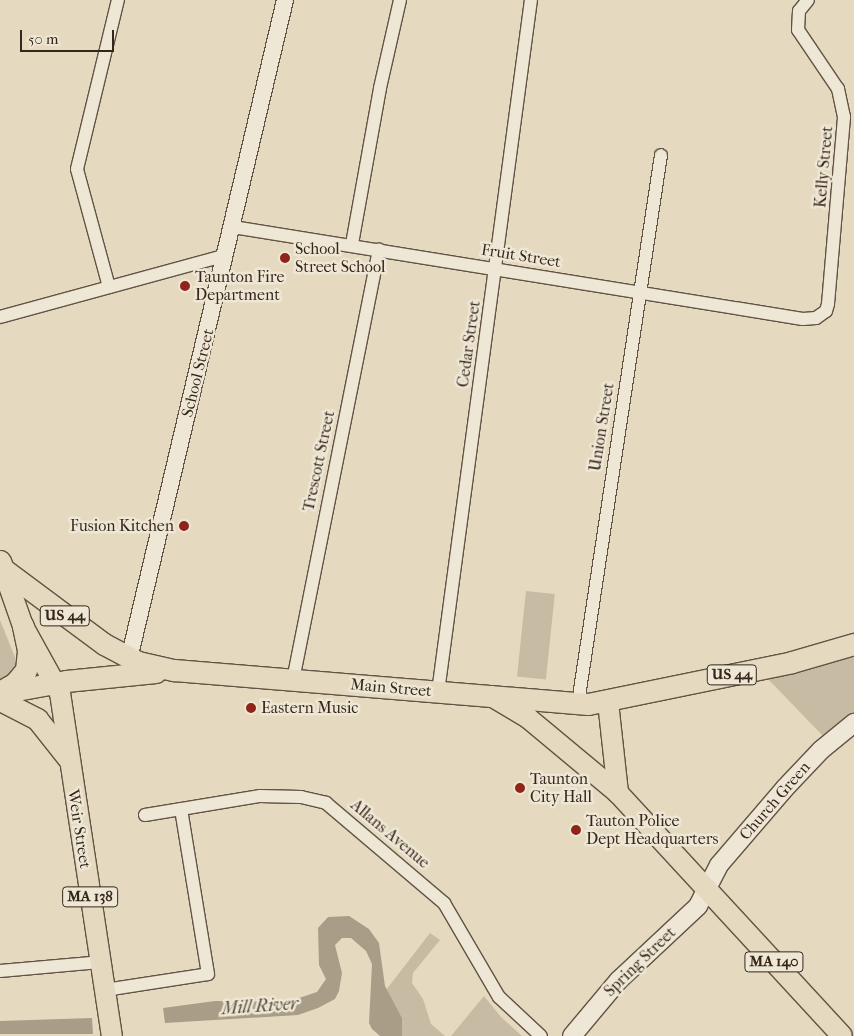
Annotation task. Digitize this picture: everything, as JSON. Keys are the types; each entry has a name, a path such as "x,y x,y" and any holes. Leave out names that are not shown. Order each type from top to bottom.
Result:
{"highway":[{"name":"Main Street","path":"2,565 104,644 129,659 174,670 578,704 608,702"},
{"path":"0,692 15,683 26,670 28,650 23,626"},
{"name":"US 44","path":"608,702 792,662 854,644"},
{"path":"89,678 115,671 129,659"},
{"name":"Main Street","path":"56,682 174,670"},
{"name":"US 44","path":"0,692 56,682"},
{"name":"MA 138","path":"0,700 37,719 68,758"}],"main road":[{"name":"MA 138","path":"2,565 23,626 56,682"},
{"name":"Weir Street","path":"56,682 112,1036"},
{"name":"MA 140","path":"489,696 528,718 618,794 842,1036"},
{"path":"608,702 618,794"},
{"name":"Church Green","path":"707,888 719,866 785,788 828,744 854,723"},
{"path":"575,757 586,761 599,760 613,744"},
{"name":"Spring Street","path":"572,1036 619,980 695,910 707,888"}],"street":[{"path":"109,287 76,169 118,0"},
{"name":"School Street","path":"129,659 233,227 285,0"},
{"path":"352,244 380,88 400,0"},
{"name":"Cedar Street","path":"438,692 531,0"},
{"name":"Kelly Street","path":"803,319 820,316 828,304 849,128 842,98 798,30 798,13 808,0"},
{"name":"Union Street","path":"578,704 661,156"},
{"name":"Fruit Street","path":"233,227 352,244 803,319"},
{"name":"Trescott Street","path":"293,680 379,249"},
{"path":"0,317 226,255"},
{"name":"Allans Avenue","path":"144,815 260,796 301,797 326,803 444,903 494,991 542,1036"},
{"path":"105,990 208,974 181,809"},
{"path":"0,971 100,962"}],"shaded area":[{"path":"526,591 555,594 546,680 517,677"},
{"path":"0,620 19,667 15,676 0,679"},
{"path":"854,655 854,713 823,736 768,679"},
{"path":"430,933 440,940 413,973 412,983 423,999 431,1024 445,1036 402,1036 402,1018 386,990"},
{"path":"484,996 501,1017 522,1036 451,1036"}],"water":[{"name":"Mill River","path":"349,916 369,929 379,943 385,986 402,1018 402,1036 380,1036 372,1029 369,1023 372,964 366,951 351,938 342,938 335,945 342,973 339,991 335,999 318,1008 298,1015 165,1023 163,1008 215,1001 287,1002 317,992 326,979 319,965 318,928 328,917"},
{"path":"92,1018 93,1034 0,1034 0,1021"}],"place":[{"name":"School Street School","path":"285,258"},
{"name":"Taunton Fire Department","path":"185,286"},
{"name":"Fusion Kitchen","path":"184,526"},
{"name":"Eastern Music","path":"251,708"},
{"name":"Taunton City Hall","path":"520,788"},
{"name":"Tauton Police Dept Headquarters","path":"576,830"}]}
